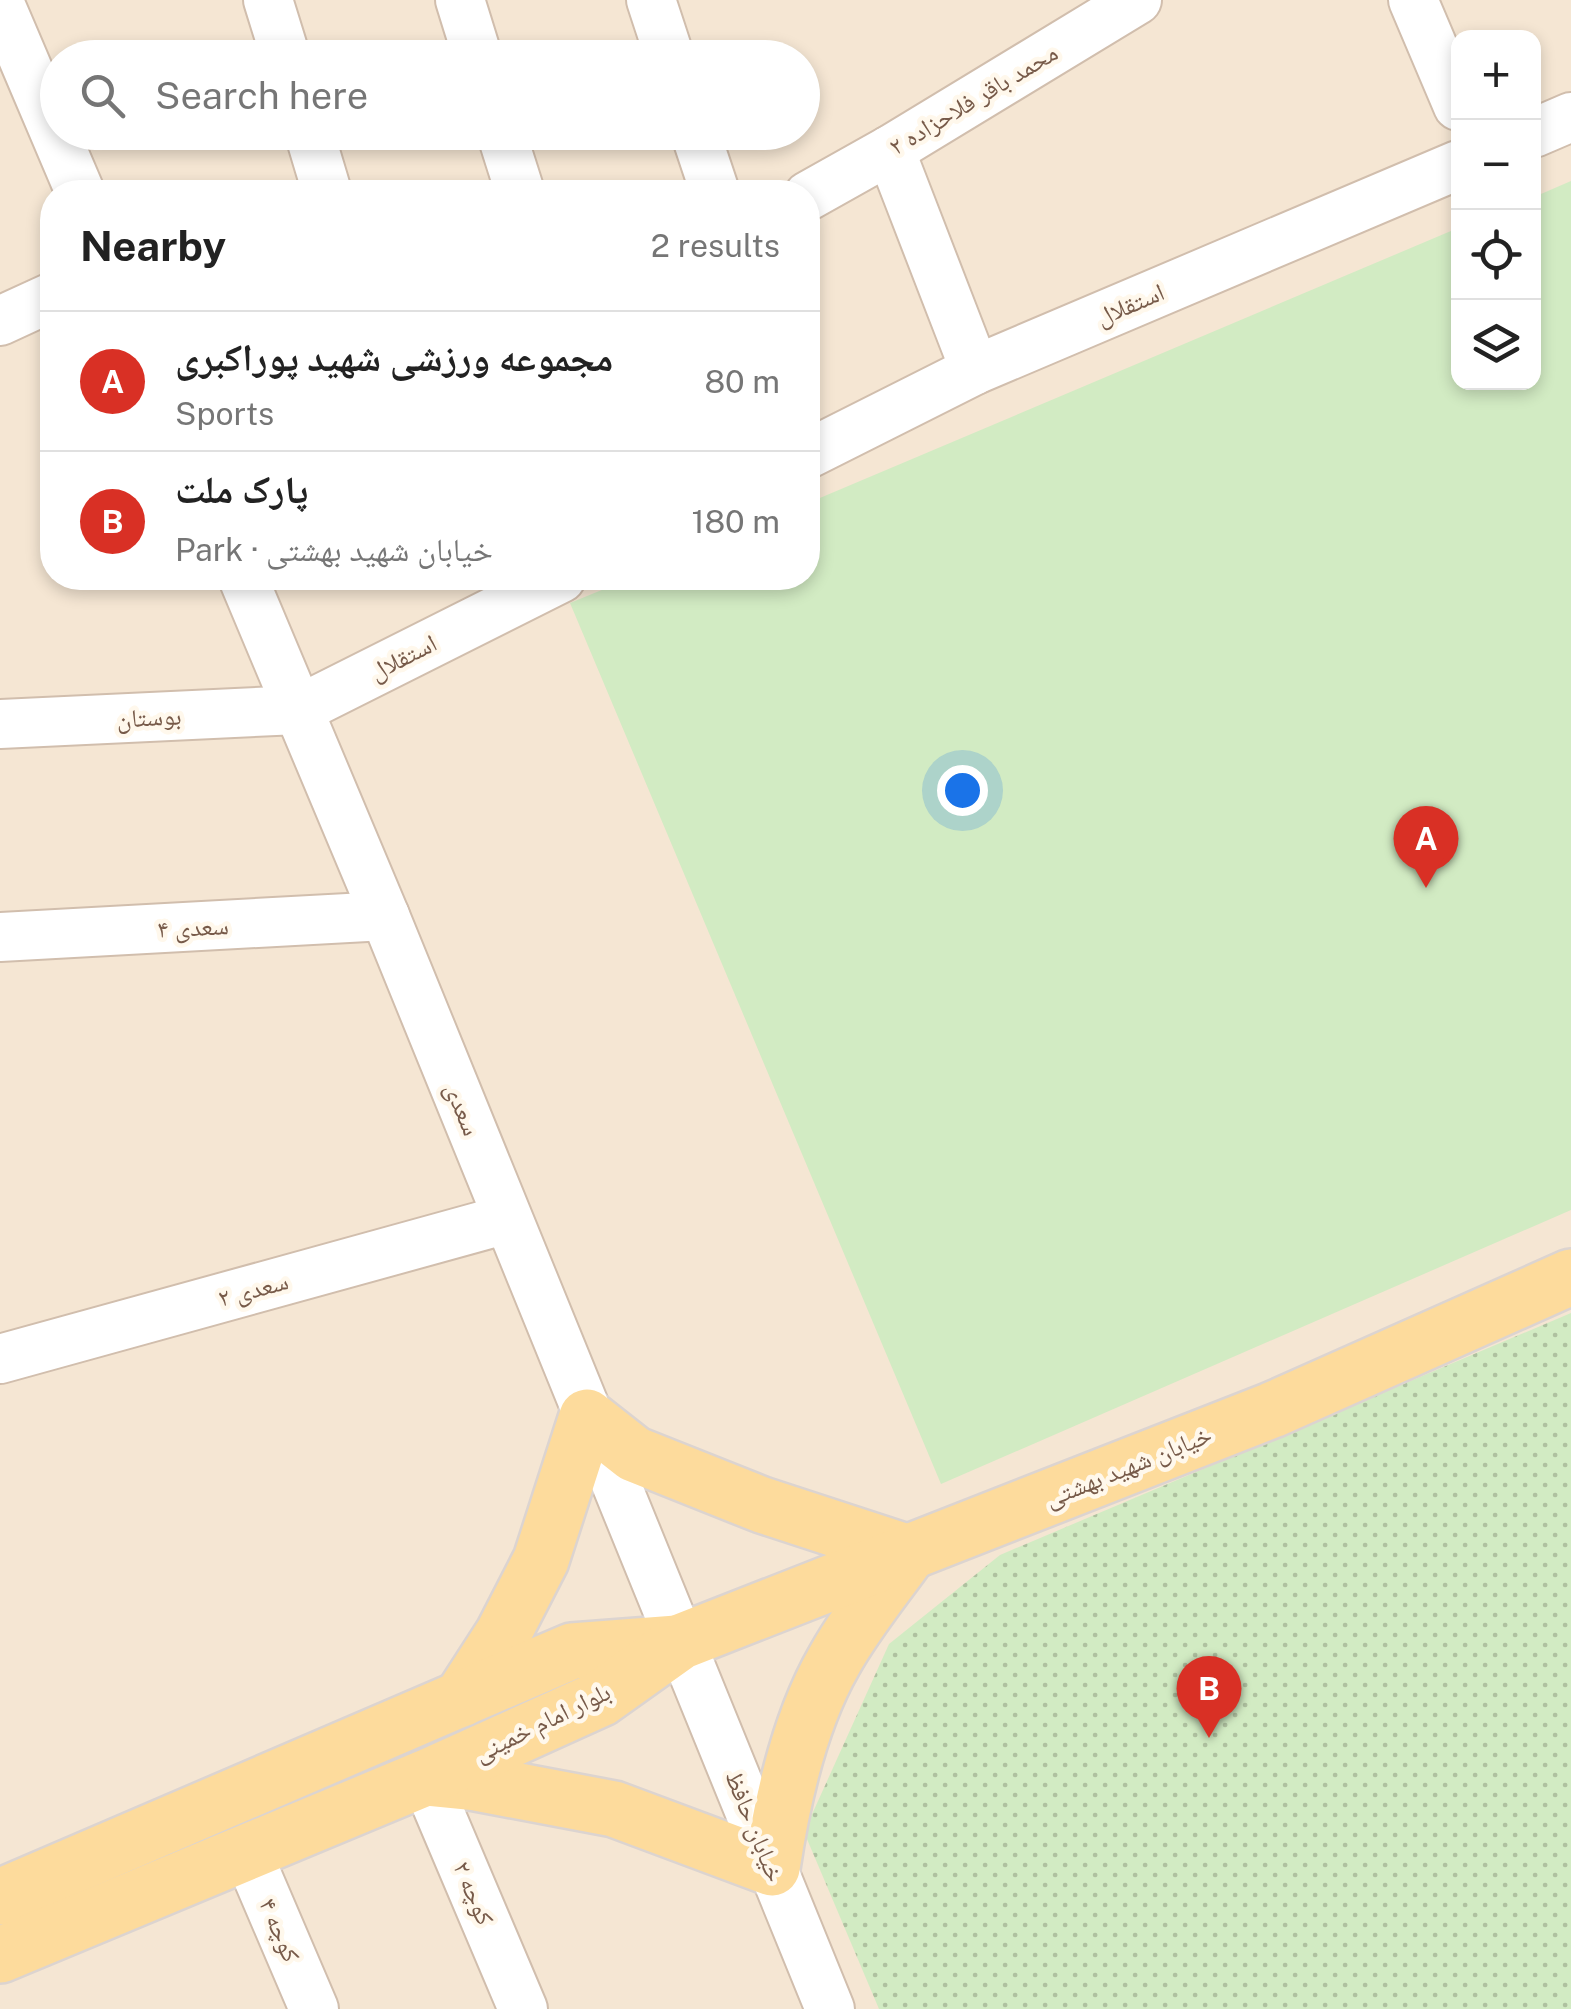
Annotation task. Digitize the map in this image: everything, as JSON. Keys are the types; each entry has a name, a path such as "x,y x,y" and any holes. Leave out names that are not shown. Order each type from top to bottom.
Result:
{"main road":[{"name":"خیابان شهید بهشتی","path":"680,1642 1272,1410 1571,1277"},
{"path":"425,1778 476,1782 614,1809 772,1868 780,1812 806,1729 833,1662 909,1552 762,1506 634,1454 587,1417 541,1560 503,1634 461,1699"},
{"name":"بلوار امام خمینی","path":"0,1897 572,1652 680,1642"},
{"name":"بلوار امام خمینی","path":"0,1956 425,1778 600,1698 680,1642"}],"street":[{"path":"268,0 280,40"},
{"path":"460,0 472,40"},
{"path":"651,0 664,40"},
{"name":"محمد باقر فلاحزاده ۲","path":"820,189 1138,0"},
{"path":"1414,0 1451,89"},
{"path":"0,4 40,98"},
{"path":"1541,130 1571,117"},
{"path":"62,150 75,180"},
{"path":"314,150 323,180"},
{"path":"507,150 516,180"},
{"path":"701,150 711,180"},
{"path":"890,150 975,370"},
{"name":"استقلال","path":"820,448 975,370 1451,168"},
{"path":"0,320 40,302"},
{"name":"سعدی","path":"248,590 680,1642"},
{"name":"استقلال","path":"298,710 537,590"},
{"name":"بوستان","path":"0,724 298,710"},
{"name":"سعدی ۴","path":"0,938 385,916"},
{"name":"سعدی ۲","path":"0,1359 507,1219"},
{"name":"خیابان حافظ","path":"680,1642 830,2009"},
{"name":"کوچه ۲","path":"425,1778 522,2009"},
{"name":"کوچه ۴","path":"246,1850 314,2009"}],"shaded area":[{"path":"0,0 1571,0 1571,2009 0,2009"}],"green space":[{"path":"1571,181 1571,1210 941,1484 570,603 602,590 820,590 820,498 1451,231 1451,390 1541,390 1541,194"},
{"path":"1571,1313 1571,2009 879,2009 804,1832 889,1644 1000,1555"}],"place":[{"name":"مجموعه ورزشی شهید پوراکبری","path":"1426,888"},
{"name":"پارک ملت","path":"1209,1738"}]}
